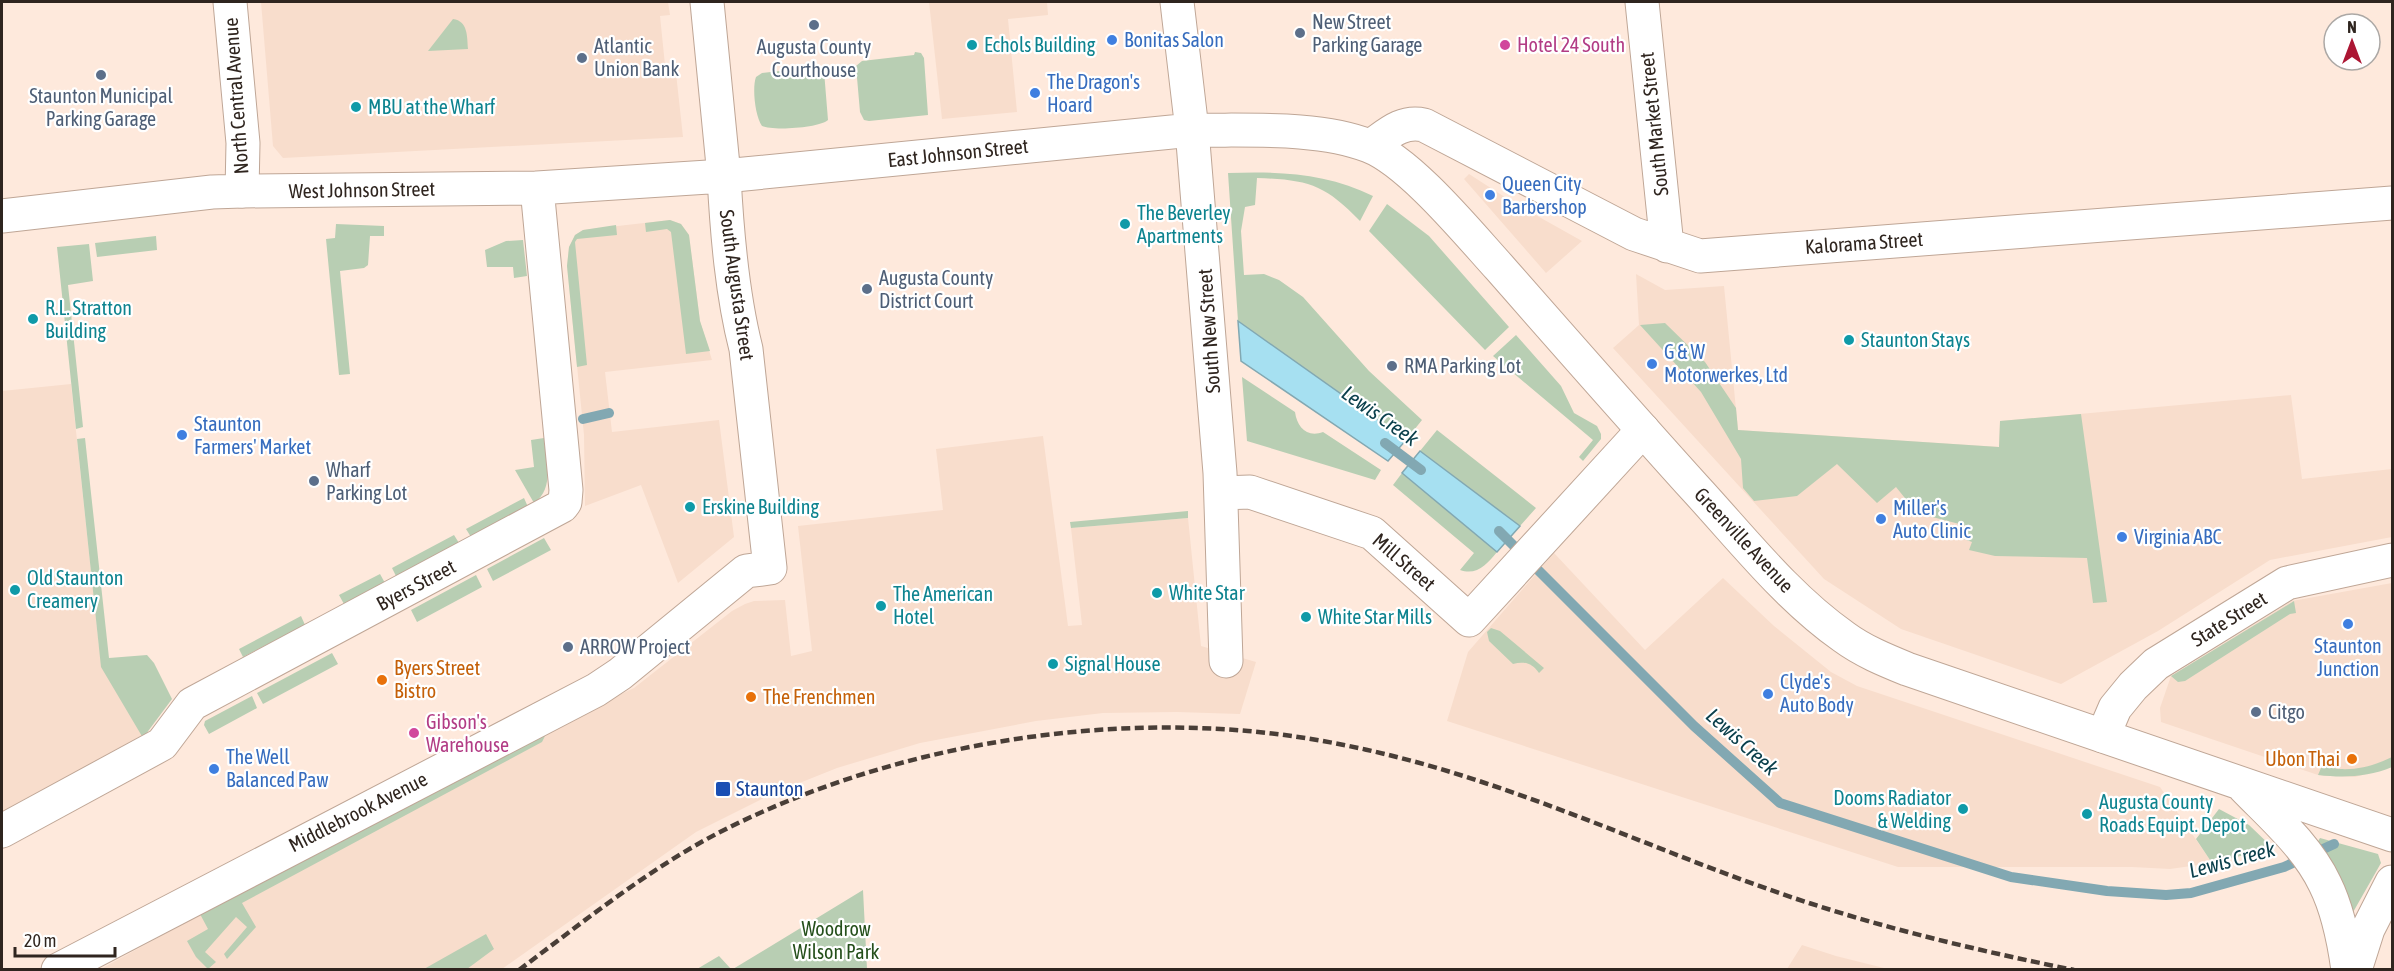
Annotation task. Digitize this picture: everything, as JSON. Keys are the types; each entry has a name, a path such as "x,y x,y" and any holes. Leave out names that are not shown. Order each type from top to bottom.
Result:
{"street":[{"name":"North Central Avenue","path":"230,2 243,143 242,191"},
{"name":"South Augusta Street","path":"707,2 726,213 739,322 746,349 770,568"},
{"name":"South New Street","path":"1177,2 1192,130 1221,493 1227,661"},
{"name":"South Market Street","path":"1642,2 1667,246"},
{"name":"Kalorama Street","path":"1371,146 1405,124 1424,125 1634,234 1700,256 2392,203"},
{"name":"East Johnson Street","path":"724,176 1192,130"},
{"name":"Greenville Avenue","path":"1192,130 1323,135 1371,146 1403,169 1460,224 1643,430 1796,597 1845,638 1861,648 1907,669 2392,835"},
{"name":"West Johnson Street","path":"2,216 212,192 537,188 724,176"},
{"name":"Byers Street","path":"2,831 162,744 192,704 562,506 565,502 566,490 537,188"},
{"name":"Mill Street","path":"1221,493 1250,492 1372,533 1469,620 1643,430"},
{"name":"State Street","path":"2103,736 2115,708 2133,686 2156,664 2287,583 2392,560"},
{"name":"Middlebrook Avenue","path":"58,969 596,690 620,675 746,571 770,568"},
{"path":"2241,783 2299,844 2325,883 2337,918 2348,969"},
{"path":"2355,969 2368,929 2392,882"}],"shaded area":[{"path":"261,2 668,2 670,15 660,16 665,65 675,64 683,137 283,158 273,146"},
{"name":"Echols Building","path":"929,2 1047,2 1048,15 1008,19 1017,112 942,119"},
{"path":"1469,174 1514,203 1582,241 1546,273 1464,179"},
{"path":"670,220 681,224 689,235 700,321 712,360 605,372 612,432 719,420 734,537 678,583 641,485 585,506 584,435 567,266 569,247 575,235 583,230"},
{"path":"1636,274 1665,290 1724,286 1738,430 1999,447 2000,421 2291,395 2302,479 2392,469 2392,537 2270,560 2158,631 2061,684 1901,629 1824,579 1613,348 1639,325"},
{"path":"71,384 99,647 143,738 2,815 2,391"},
{"path":"1043,436 1068,626 1082,625 1071,528 1188,518 1201,646 1256,662 1240,714 1103,713 1036,721 920,743 837,768 772,794 696,832 502,969 99,970 367,823 549,728 634,688 732,611 745,604 754,601 785,600 791,656 812,651 798,526 943,510 936,449"},
{"path":"1554,553 1645,650 1723,578 1774,626 1831,672 1857,686 2160,787 2212,863 2170,869 1898,867 1447,721 1468,652"},
{"path":"2392,583 2392,767 2355,777 2318,775 2161,722 2160,708 2171,676 2292,601"},
{"path":"1802,945 1836,956 1888,969 1787,969"}],"green space":[{"path":"453,19 458,20 464,26 468,49 428,51"},
{"path":"915,52 921,53 924,58 928,115 864,120 860,112 856,66 862,61 914,55"},
{"path":"815,67 824,71 828,120 796,128 762,126 755,102 756,77 762,73"},
{"path":"1228,173 1284,173 1321,178 1356,188 1373,196 1360,221 1336,199 1314,186 1290,180 1257,178 1255,205 1245,207 1241,231 1244,275 1264,274 1279,280 1303,297 1369,371 1422,420 1406,440 1238,321"},
{"path":"1387,204 1429,236 1509,327 1485,350 1369,231"},
{"path":"670,220 681,224 689,235 700,321 710,351 686,354 671,232 667,229 646,232 645,223"},
{"path":"336,224 384,226 384,236 370,236 368,265 364,268 340,271 350,374 339,375 326,239 335,238"},
{"path":"616,225 617,235 577,239 575,242 587,365 577,367 567,266 569,247 575,235 583,230"},
{"path":"156,236 157,250 97,257 95,243"},
{"path":"523,240 527,276 514,278 513,267 487,267 485,250 506,241"},
{"path":"89,244 93,281 68,285 83,427 76,429 57,247"},
{"path":"1665,323 1705,362 1736,408 1738,430 1999,447 2000,421 2081,414 2107,602 2093,603 2087,558 1995,556 1969,550 1972,542 1961,538 1967,526 1917,513 1896,487 1877,503 1837,464 1797,496 1754,501 1743,488 1741,459 1701,392 1640,325"},
{"path":"1516,335 1561,386 1574,413 1597,426 1601,439 1583,461 1579,457 1593,440 1493,356"},
{"path":"1242,377 1295,412 1304,430 1312,434 1323,432 1381,470 1375,480 1247,441"},
{"path":"1437,430 1536,508 1520,526 1420,451"},
{"path":"85,438 109,658 147,655 154,663 172,699 143,738 101,667 77,439"},
{"path":"544,438 547,482 541,497 534,503 515,470 534,467 531,440"},
{"path":"1402,473 1497,552 1485,565 1472,571 1460,570 1474,553 1393,485"},
{"path":"524,498 528,507 471,537 466,529"},
{"path":"1188,511 1188,518 1071,528 1070,522"},
{"path":"454,535 459,543 396,576 392,568"},
{"path":"544,538 551,550 493,581 487,569"},
{"path":"380,574 385,583 344,604 339,595"},
{"path":"476,575 482,587 417,622 411,610"},
{"path":"2294,601 2296,613 2290,614 2185,681 2178,682 2171,676"},
{"path":"301,616 305,625 243,657 239,649"},
{"path":"1491,628 1500,631 1544,668 1539,673 1528,664 1513,664 1489,641 1487,632"},
{"path":"332,653 338,664 263,704 257,693"},
{"path":"252,696 257,708 209,734 204,725 205,721"},
{"path":"549,728 542,742 242,903 256,927 227,959 224,954 247,927 236,917 205,952 216,962 208,969 196,957 187,941 208,929 200,914"},
{"path":"2392,757 2392,767 2374,773 2347,776 2318,775 2321,768 2361,768"},
{"path":"2219,809 2249,825 2273,848 2212,863 2196,839"},
{"path":"2320,838 2378,854 2381,863 2352,914 2317,843"},
{"name":"Woodrow Wilson Park","path":"863,890 867,969 733,969"},
{"path":"486,934 494,949 467,969 424,969"},
{"path":"719,956 731,969 697,969"}],"water":[{"path":"1238,321 1406,440 1388,461 1241,361"},
{"path":"1420,451 1520,526 1497,552 1402,473"}],"waterway":[{"name":"Lewis Creek","path":"583,419 609,413"},
{"name":"Lewis Creek","path":"1385,443 1421,470"},
{"name":"Lewis Creek","path":"1499,531 1694,726 1780,803 2011,877 2107,891 2166,895 2191,893 2284,867 2334,844"}],"railway":[{"path":"519,970 622,893 676,857 732,826 792,799 854,777 984,744 1050,734 1117,729 1183,728 1248,731 1307,738 1425,764 1523,796 1809,903 1940,940 2074,970"}],"place":[{"name":"Augusta County Courthouse","path":"814,25"},
{"name":"New Street Parking Garage","path":"1300,33"},
{"name":"Bonitas Salon","path":"1112,40"},
{"name":"Echols Building","path":"972,45"},
{"name":"Hotel 24 South","path":"1505,45"},
{"name":"Atlantic Union Bank","path":"582,58"},
{"name":"Staunton Municipal Parking Garage","path":"101,75"},
{"name":"The Dragon's Hoard","path":"1035,93"},
{"name":"MBU at the Wharf","path":"356,107"},
{"name":"Queen City Barbershop","path":"1490,195"},
{"name":"The Beverley Apartments","path":"1125,224"},
{"name":"Augusta County District Court","path":"867,289"},
{"name":"R.L. Stratton Building","path":"33,319"},
{"name":"Staunton Stays","path":"1849,340"},
{"name":"G & W Motorwerkes, Ltd","path":"1652,364"},
{"name":"RMA Parking Lot","path":"1392,366"},
{"name":"Staunton Farmers' Market","path":"182,435"},
{"name":"Wharf Parking Lot","path":"314,481"},
{"name":"Erskine Building","path":"690,507"},
{"name":"Miller's Auto Clinic","path":"1881,519"},
{"name":"Virginia ABC","path":"2122,537"},
{"name":"Old Staunton Creamery","path":"15,590"},
{"name":"White Star","path":"1157,593"},
{"name":"The American Hotel","path":"881,606"},
{"name":"White Star Mills","path":"1306,617"},
{"name":"Staunton Junction","path":"2348,624"},
{"name":"ARROW Project","path":"568,647"},
{"name":"Signal House","path":"1053,664"},
{"name":"Byers Street Bistro","path":"382,680"},
{"name":"Clyde's Auto Body","path":"1768,694"},
{"name":"The Frenchmen","path":"751,697"},
{"name":"Citgo","path":"2256,712"},
{"name":"Gibson's Warehouse","path":"414,733"},
{"name":"Ubon Thai","path":"2352,759"},
{"name":"The Well Balanced Paw","path":"214,769"},
{"name":"Staunton","path":"723,789"},
{"name":"Dooms Radiator & Welding","path":"1963,809"},
{"name":"Augusta County Roads Equipt. Depot","path":"2087,814"}]}
